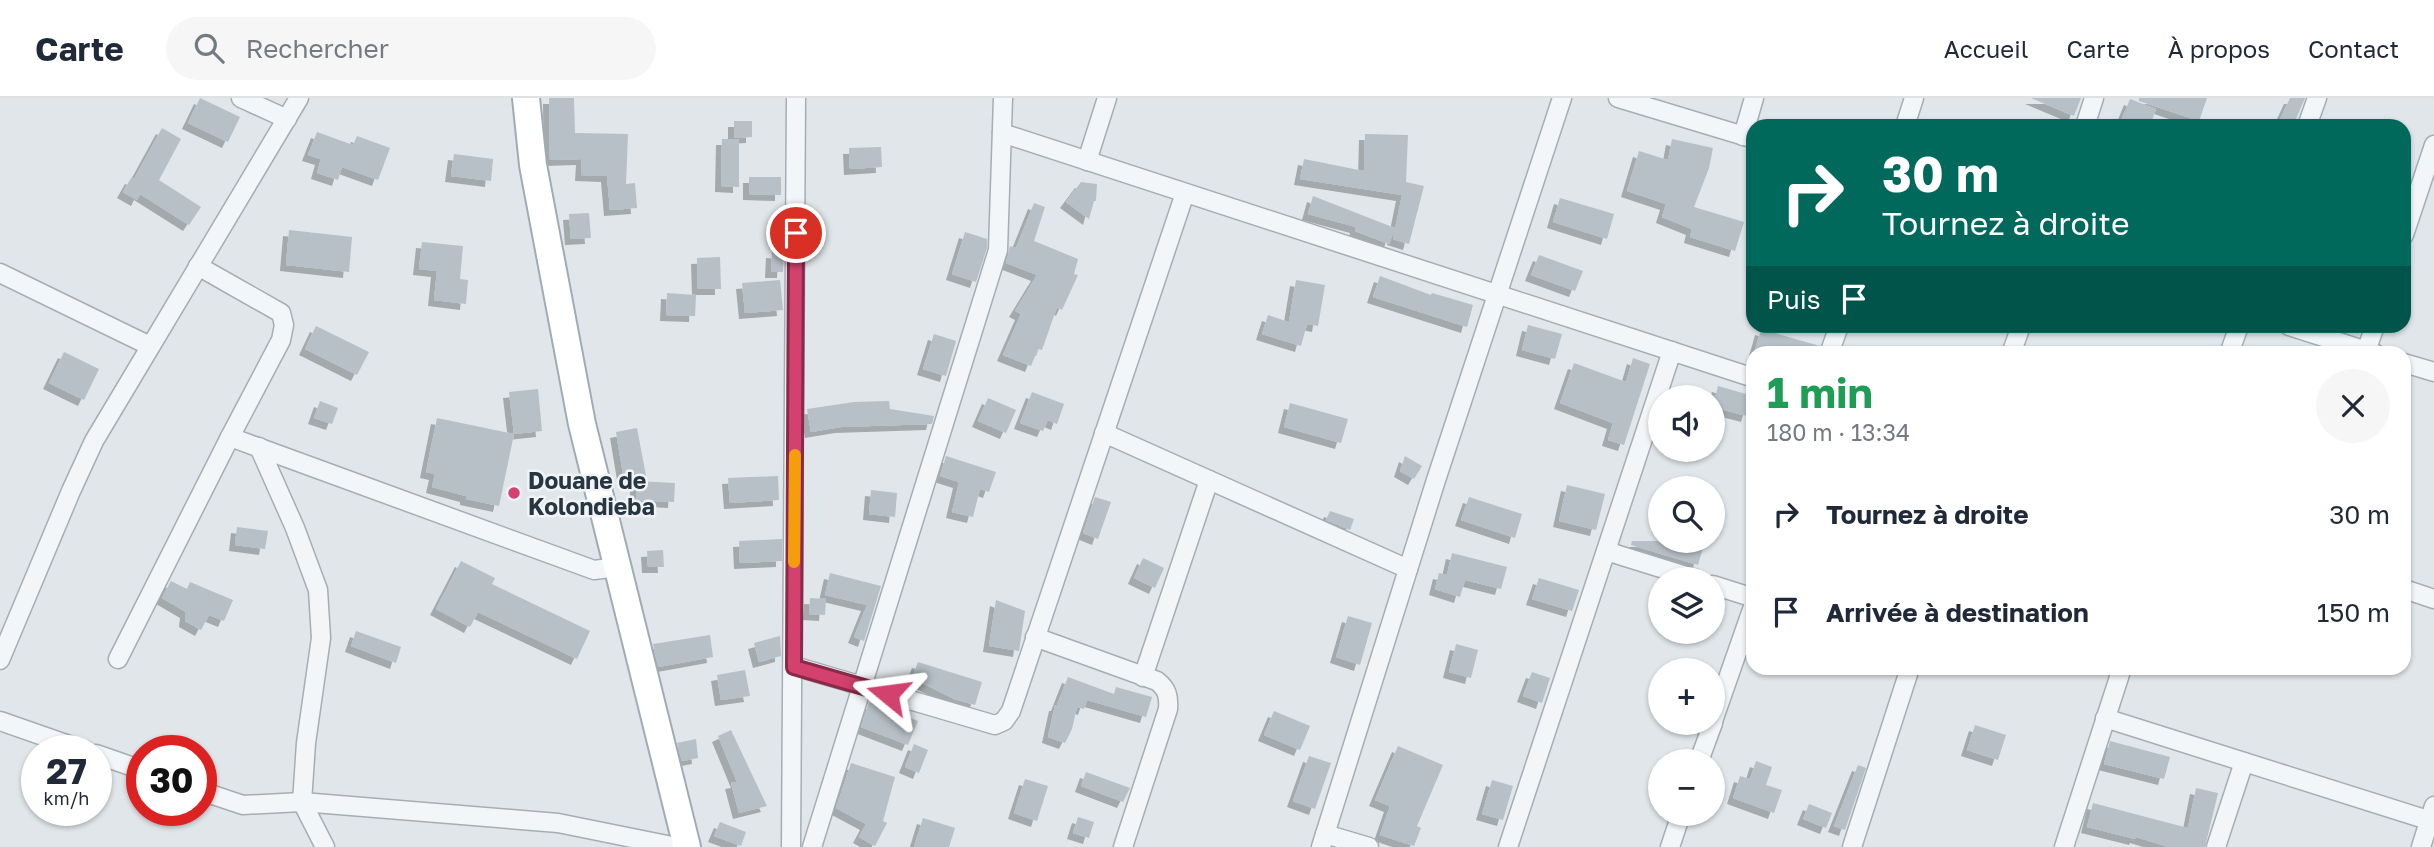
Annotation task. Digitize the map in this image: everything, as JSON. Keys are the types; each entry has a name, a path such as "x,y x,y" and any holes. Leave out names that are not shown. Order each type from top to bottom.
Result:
{"main road":[{"path":"526,98 533,165 582,424 687,847"}],"street":[{"path":"241,98 287,119"},
{"path":"0,660 88,454 299,98"},
{"path":"791,847 796,98"},
{"path":"812,847 999,250 1003,98"},
{"path":"1087,161 1107,98"},
{"path":"1369,847 1323,840 1408,569 1562,98"},
{"path":"1618,98 1746,137"},
{"path":"1751,119 1754,98"},
{"path":"1907,119 1914,98"},
{"path":"2087,119 2094,98"},
{"path":"2310,119 2317,98"},
{"path":"1002,133 1746,374"},
{"path":"2411,214 2434,145"},
{"path":"794,667 995,725 1004,721 1011,711 1185,192"},
{"path":"118,659 281,340 284,325 281,313 198,266"},
{"path":"0,273 150,346"},
{"path":"2310,333 2350,346"},
{"path":"1508,847 1672,351"},
{"path":"2411,365 2434,372"},
{"path":"1104,433 1408,569"},
{"path":"230,437 594,570 617,567"},
{"path":"259,447 295,527 318,590 321,638 306,743 302,802 325,847"},
{"path":"1143,677 1209,480"},
{"path":"1606,551 1657,567"},
{"path":"1725,589 1746,595"},
{"path":"2411,591 2434,599"},
{"path":"1725,687 1746,627"},
{"path":"1035,637 1157,681 1166,688 1168,709 1123,847"},
{"path":"1853,847 1908,675"},
{"path":"2064,847 2120,675"},
{"path":"2105,719 2432,816 2421,847"},
{"path":"0,721 40,735"},
{"path":"2216,847 2244,762"},
{"path":"217,796 243,805 302,802 558,823 677,847"},
{"path":"1670,847 1677,826"}],"building":[{"path":"200,98 240,117 228,142 188,123"},
{"path":"549,98 574,98 575,133 628,134 626,184 635,183 637,208 610,210 607,176 581,175 582,159 550,160"},
{"path":"2031,98 2081,98 2074,116"},
{"path":"2139,98 2207,98 2200,119 2139,101"},
{"path":"2290,98 2305,98 2296,119 2280,119"},
{"path":"2130,99 2156,109 2152,119 2122,119"},
{"path":"734,121 752,121 752,137 734,138"},
{"path":"162,128 181,139 159,180 201,207 189,225 140,194 137,200 123,192 131,178 134,179"},
{"path":"317,132 353,145 357,136 390,148 378,180 342,167 338,180 317,173 321,159 308,155"},
{"path":"1365,134 1408,135 1406,182 1424,186 1409,244 1393,239 1402,195 1300,179 1304,159 1364,171"},
{"path":"722,139 739,139 739,187 721,186"},
{"path":"1672,139 1713,148 1709,168 1694,207 1744,222 1735,251 1690,237 1692,229 1662,217 1666,204 1627,191 1639,151 1668,160"},
{"path":"881,147 882,167 850,169 849,148"},
{"path":"454,154 493,159 491,181 451,176"},
{"path":"749,177 781,177 781,195 749,194"},
{"path":"1081,182 1097,184 1096,201 1089,219 1066,202"},
{"path":"1313,196 1395,228 1389,244 1355,231 1356,227 1308,214"},
{"path":"1560,198 1614,214 1607,239 1553,222"},
{"path":"1034,203 1045,207 1034,241 1078,259 1074,274 1078,275 1062,310 1057,307 1042,350 1038,349 1031,366 1003,355 1021,314 1015,311 1037,275 1006,263 1010,246 1016,248"},
{"path":"589,213 591,238 571,239 569,214"},
{"path":"289,230 352,237 349,272 286,265"},
{"path":"965,232 987,239 987,248 976,282 952,274"},
{"path":"422,242 463,246 460,279 468,280 466,304 434,300 437,271 419,269"},
{"path":"772,252 784,253 783,272 771,272"},
{"path":"1539,255 1583,271 1575,291 1531,275"},
{"path":"720,257 721,289 698,289 697,258"},
{"path":"1380,276 1431,295 1432,293 1473,305 1467,327 1373,297"},
{"path":"780,280 783,310 745,313 742,283"},
{"path":"1296,280 1325,285 1318,326 1307,324 1301,346 1262,334 1268,315 1289,322"},
{"path":"667,293 696,295 695,316 666,315"},
{"path":"1528,325 1562,334 1555,359 1522,350"},
{"path":"316,326 369,352 357,375 305,349"},
{"path":"1760,333 1775,333 1820,346 1756,346"},
{"path":"934,334 956,341 946,376 923,369"},
{"path":"64,352 99,369 84,400 49,383"},
{"path":"1633,358 1650,364 1624,445 1608,440 1613,423 1560,403 1574,363 1626,382"},
{"path":"1725,388 1746,394 1746,416 1725,410"},
{"path":"538,389 542,431 514,434 509,392"},
{"path":"1032,392 1064,404 1057,424 1048,420 1043,431 1020,423"},
{"path":"988,398 1016,410 1006,433 978,421"},
{"path":"320,401 338,408 332,424 314,418"},
{"path":"889,401 890,409 934,416 932,424 841,427 811,432 807,409 854,402"},
{"path":"1290,403 1348,419 1341,443 1284,427"},
{"path":"437,418 514,434 499,506 466,499 466,496 432,487 435,474 426,472"},
{"path":"637,428 646,476 624,480 616,432"},
{"path":"946,456 996,472 989,492 980,489 973,517 952,512 959,482 940,476"},
{"path":"1405,456 1422,466 1414,479 1400,471"},
{"path":"778,476 779,500 730,503 728,478"},
{"path":"636,481 675,483 674,502 636,500"},
{"path":"1567,485 1605,494 1596,530 1559,521"},
{"path":"871,490 897,493 895,517 869,514"},
{"path":"1095,497 1111,502 1098,539 1083,533"},
{"path":"1469,497 1522,514 1515,538 1461,520"},
{"path":"1330,511 1354,519 1350,530 1326,520"},
{"path":"237,527 268,531 265,549 235,545"},
{"path":"782,539 782,561 740,563 739,541"},
{"path":"1632,541 1648,541 1648,550 1631,545"},
{"path":"663,550 664,567 648,567 647,551"},
{"path":"1452,553 1507,567 1501,589 1465,580 1460,597 1435,589 1439,573 1447,575"},
{"path":"1658,553 1702,553 1698,565"},
{"path":"1143,558 1164,568 1155,588 1134,578"},
{"path":"461,561 495,578 492,584 590,631 577,659 478,612 470,627 436,609"},
{"path":"830,573 881,586 864,641 854,637 867,605 825,595"},
{"path":"1539,578 1579,590 1572,611 1532,599"},
{"path":"171,581 187,589 190,582 233,600 224,621 209,615 201,630 185,621 186,612 162,598"},
{"path":"810,598 826,599 825,615 809,614"},
{"path":"996,600 1025,611 1019,651 989,646"},
{"path":"1348,616 1372,623 1360,665 1336,657"},
{"path":"356,631 401,647 396,663 351,646"},
{"path":"710,635 713,657 658,667 653,644"},
{"path":"780,636 781,656 759,662 754,643"},
{"path":"1456,644 1478,650 1471,678 1449,672"},
{"path":"918,662 982,682 975,705 954,699 912,678"},
{"path":"745,670 750,696 721,700 717,675"},
{"path":"1532,672 1550,678 1542,703 1523,696"},
{"path":"1068,677 1114,694 1116,687 1152,697 1146,717 1087,700 1084,709 1077,707 1072,729 1065,743 1048,737 1055,705"},
{"path":"869,702 918,721 908,745 861,727"},
{"path":"1274,711 1310,726 1300,750 1264,735"},
{"path":"1975,725 2006,735 1998,760 1967,750"},
{"path":"731,730 767,806 739,813 731,783 737,782 718,736"},
{"path":"696,739 698,758 682,761 677,743"},
{"path":"2110,741 2170,757 2164,779 2104,764"},
{"path":"914,744 928,750 919,773 905,767"},
{"path":"1398,746 1443,765 1417,826 1421,828 1414,846 1380,835 1390,806 1375,800"},
{"path":"1309,756 1331,763 1315,809 1293,801"},
{"path":"1756,761 1772,767 1766,785 1782,790 1774,813 1733,798 1740,776 1750,779"},
{"path":"851,763 895,777 883,821 887,823 875,846 859,837 866,824 836,808"},
{"path":"1858,765 1866,768 1845,830 1834,826"},
{"path":"1086,772 1130,788 1123,802 1081,786"},
{"path":"1025,779 1048,786 1037,821 1014,813"},
{"path":"1492,780 1513,786 1503,820 1482,814"},
{"path":"2196,788 2218,793 2205,847 2169,847 2087,827 2093,803 2188,828"},
{"path":"1809,804 1832,813 1826,828 1803,819"},
{"path":"1078,817 1094,822 1089,838 1073,833"},
{"path":"923,818 955,828 949,847 914,847"},
{"path":"720,822 746,832 741,846 714,836"}],"slow traffic":[{"path":"794,562 795,455"}],"place":[{"name":"Douane de Kolondieba","path":"514,493"}],"route":[{"path":"796,233 794,667 888,694"}]}
